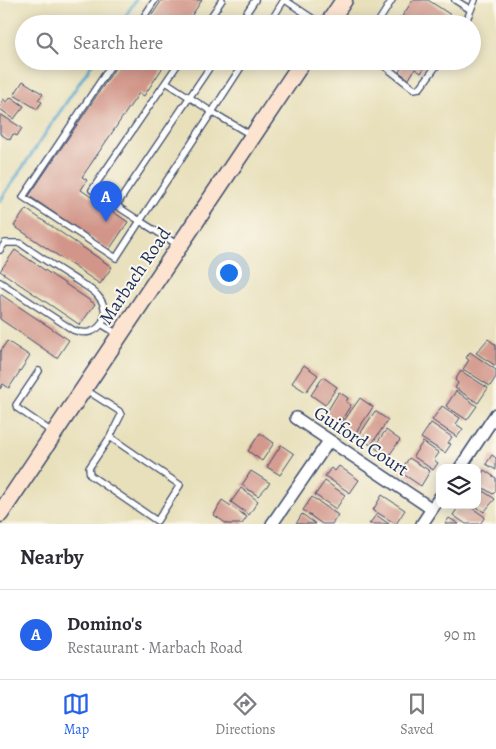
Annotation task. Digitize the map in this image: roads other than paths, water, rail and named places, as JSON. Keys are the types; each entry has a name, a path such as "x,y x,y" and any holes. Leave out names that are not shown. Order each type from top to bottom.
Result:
{"main road":[{"path":"334,15 344,0"},
{"name":"Marbach Road","path":"0,514 297,70"}],"street":[{"path":"463,464 496,414"},
{"name":"Guiford Court","path":"296,418 432,508"},
{"path":"272,524 329,440"},
{"path":"422,524 436,502"}],"lane":[{"path":"145,15 155,0"},
{"path":"212,15 222,0"},
{"path":"245,15 255,0"},
{"path":"275,15 285,0 308,15"},
{"path":"382,15 392,0"},
{"path":"455,0 470,10"},
{"path":"468,15 475,0"},
{"path":"108,70 23,197 116,258 239,70"},
{"path":"174,70 92,190 179,246"},
{"path":"116,206 208,70"},
{"path":"390,70 414,89 420,88 433,70"},
{"path":"166,82 253,136"},
{"path":"0,250 5,243 20,244 97,294 105,310 102,324 93,332 83,334 73,330 0,282"},
{"path":"102,324 120,335"},
{"path":"39,371 16,405 17,408 54,433"},
{"path":"84,389 119,411 121,416 119,423 89,468 90,475 157,521 180,485 110,437"}],"waterway":[{"path":"126,15 136,0"},
{"path":"0,201 88,70"}],"place":[{"name":"Domino's","path":"106,222"}]}
